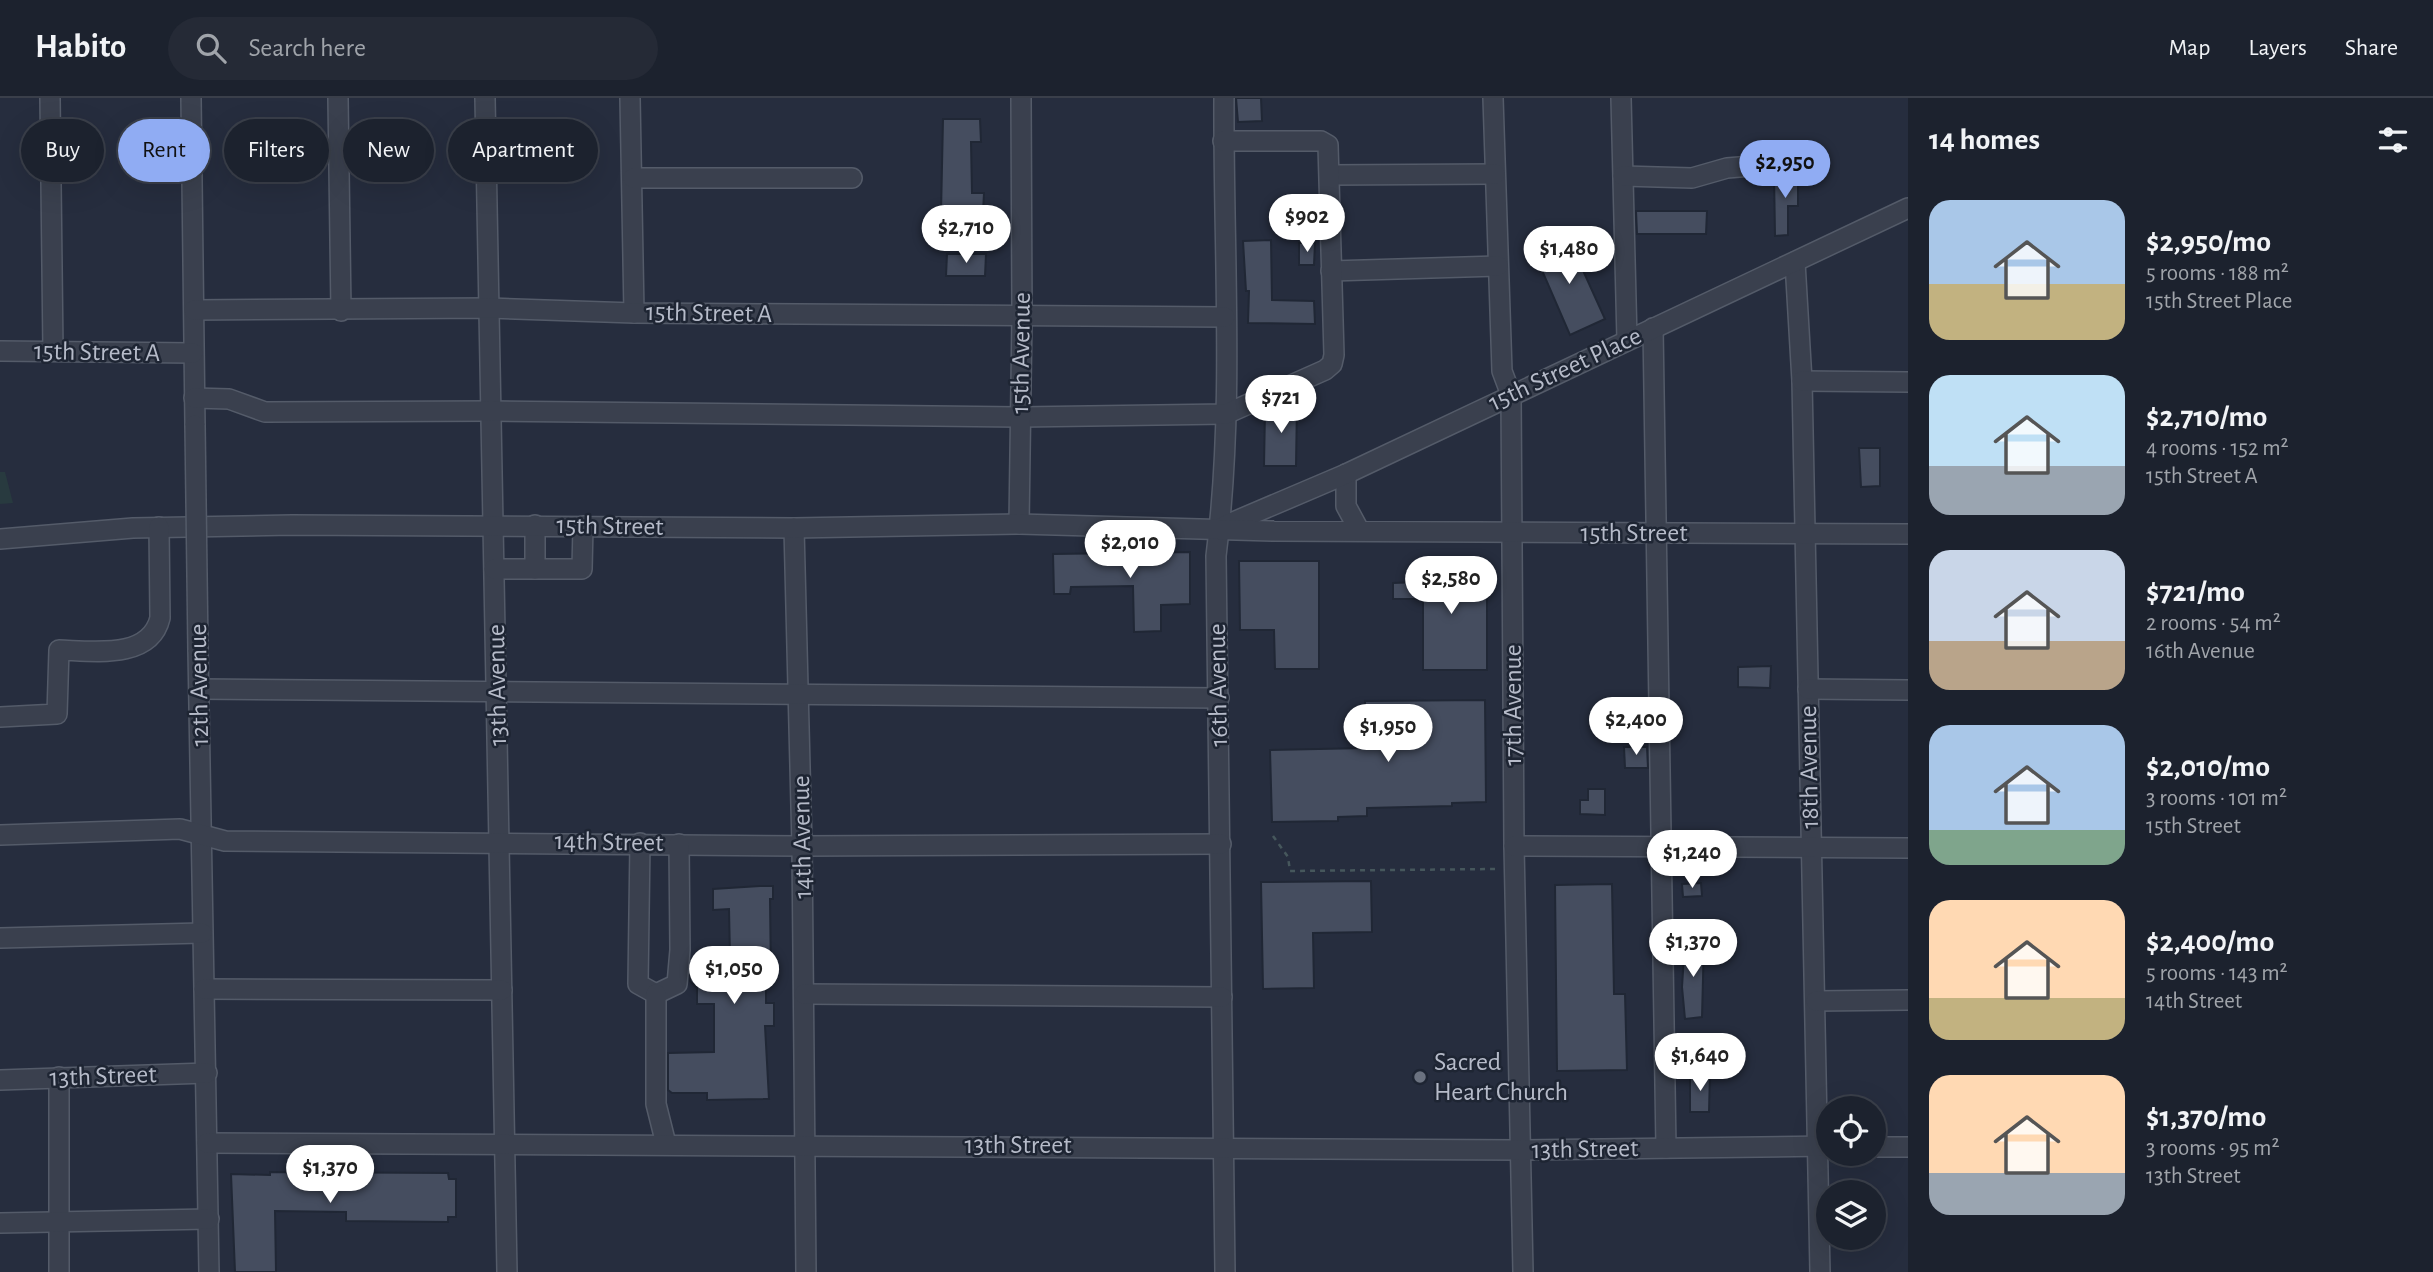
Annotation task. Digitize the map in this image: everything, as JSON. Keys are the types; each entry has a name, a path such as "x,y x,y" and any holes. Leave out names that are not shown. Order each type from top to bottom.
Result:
{"street":[{"path":"50,98 53,351"},
{"name":"12th Avenue","path":"191,98 209,1272"},
{"path":"338,98 341,311"},
{"name":"13th Avenue","path":"485,98 507,1272"},
{"path":"630,98 634,313"},
{"name":"15th Avenue","path":"1018,524 1022,316 1021,98"},
{"name":"16th Avenue","path":"1224,98 1226,415 1224,502 1216,556 1226,1272"},
{"name":"17th Avenue","path":"1493,98 1502,371 1511,395 1514,846 1523,1272"},
{"path":"1621,98 1627,340"},
{"path":"194,398 229,399 265,412 491,411 1021,417 1226,415 1332,364 1330,174 1328,145 1321,141 1223,141"},
{"path":"1623,176 1692,178 1727,168 1752,166"},
{"path":"1330,174 1495,174"},
{"path":"633,178 852,178"},
{"name":"15th Street Place","path":"1220,528 1346,474 1908,208"},
{"name":"18th Avenue","path":"1795,262 1802,381 1811,848 1821,1096"},
{"path":"1331,271 1498,266"},
{"name":"15th Street A","path":"194,310 489,309 634,313 1225,317"},
{"path":"1653,328 1666,1148"},
{"name":"15th Street A","path":"0,351 193,353"},
{"path":"1802,381 1908,382"},
{"path":"1346,474 1346,506 1359,530"},
{"name":"15th Street","path":"0,539 159,527 493,525 794,528 1018,524 1274,531 1908,534"},
{"path":"535,525 535,569"},
{"path":"494,569 582,569 583,526"},
{"path":"0,717 58,714 59,650 108,651 143,644 157,631 160,618 159,527"},
{"name":"14th Avenue","path":"794,528 803,846 806,1272"},
{"path":"199,689 1219,698"},
{"path":"1808,690 1908,690"},
{"name":"14th Street","path":"0,835 180,829 225,841 500,841 803,846 1221,844"},
{"path":"639,843 638,984 656,994"},
{"path":"656,994 677,984 680,950 678,844"},
{"path":"1514,846 1908,848"},
{"path":"0,938 202,933"},
{"path":"204,989 502,990"},
{"path":"656,994 656,1104 666,1144"},
{"path":"804,994 1222,996"},
{"path":"1816,1001 1908,1000"},
{"name":"13th Street","path":"0,1080 207,1073"},
{"path":"59,1077 59,1272"},
{"name":"13th Street","path":"207,1143 505,1142 1521,1150 1816,1146"},
{"path":"1886,1147 1908,1147"},
{"name":"18th Avenue","path":"1820,1272 1823,1166"},
{"path":"0,1223 209,1219"}],"path":[{"path":"1273,835 1288,857 1290,870 1495,869"}],"shaded area":[{"path":"0,472 5,472 13,503 0,504"}],"building":[{"path":"1236,98 1261,98 1262,121 1238,122"},
{"path":"943,119 980,119 981,142 971,142 972,193 984,193 983,213 941,213"},
{"path":"1774,174 1798,174 1798,206 1788,206 1788,235 1775,236"},
{"path":"1636,211 1707,211 1706,234 1637,234"},
{"path":"1271,240 1272,300 1314,301 1315,324 1248,323 1249,291 1246,291 1243,241"},
{"path":"1299,243 1315,243 1314,265 1299,265"},
{"path":"1571,244 1605,319 1570,335 1531,245"},
{"path":"947,254 986,254 985,276 946,276"},
{"path":"1281,403 1297,403 1296,466 1264,466 1265,410"},
{"path":"1859,448 1880,448 1880,486 1861,487"},
{"path":"1190,552 1190,604 1161,605 1161,631 1134,632 1133,586 1071,587 1070,594 1054,594 1053,554"},
{"path":"1239,561 1319,561 1319,669 1275,669 1274,630 1240,630"},
{"path":"1419,567 1487,567 1487,670 1423,670 1423,599 1393,599 1393,583 1418,582"},
{"path":"1771,666 1770,688 1738,687 1738,667"},
{"path":"1485,700 1486,802 1452,803 1452,806 1367,808 1367,816 1338,817 1338,821 1272,822 1270,750 1366,748 1365,701"},
{"path":"1624,747 1647,747 1648,768 1625,768"},
{"path":"1588,789 1605,789 1605,815 1580,814 1580,800 1588,800"},
{"path":"1371,881 1372,932 1313,933 1314,988 1263,989 1261,882"},
{"path":"1701,883 1702,896 1683,897 1682,884"},
{"path":"1612,884 1614,994 1625,994 1627,1070 1557,1071 1555,885"},
{"path":"773,886 773,899 770,899 771,976 766,976 766,1003 774,1003 774,1026 765,1026 769,1099 707,1100 707,1093 672,1093 668,1090 668,1053 714,1052 714,1004 697,1004 697,988 690,981 691,969 696,963 718,962 718,957 730,957 729,909 713,910 713,889"},
{"path":"1685,940 1704,940 1702,1017 1685,1019 1682,987"},
{"path":"1676,1037 1692,1037 1691,1060 1677,1060"},
{"path":"1710,1073 1709,1112 1690,1112 1690,1074"},
{"path":"270,1172 448,1173 449,1179 456,1179 456,1217 448,1217 448,1222 346,1221 346,1212 275,1211 276,1272 235,1272 231,1174 270,1175"}],"place":[{"name":"Sacred Heart Church","path":"1420,1077"}]}
